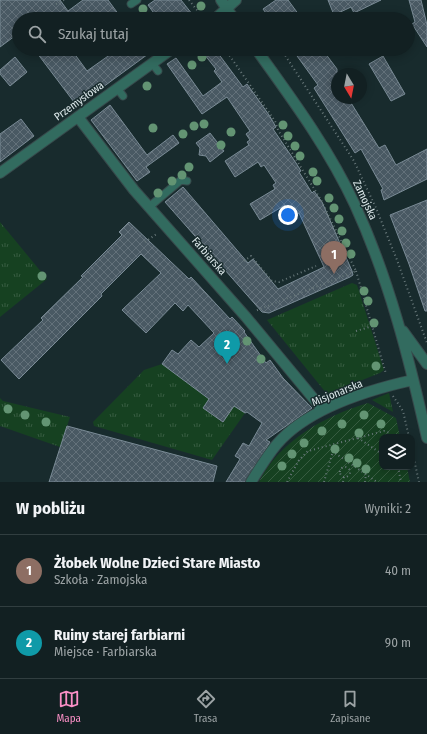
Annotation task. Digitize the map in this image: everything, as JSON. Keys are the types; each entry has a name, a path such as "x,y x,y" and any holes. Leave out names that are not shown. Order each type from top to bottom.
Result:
{"street":[{"path":"221,0 229,12"},
{"path":"223,12 236,0"},
{"name":"Przemysłowa","path":"0,173 78,117 120,92 155,67 165,56"},
{"name":"Zamojska","path":"261,56 304,117 346,188 375,252 400,326 427,433"},
{"name":"Farbiarska","path":"78,117 134,190 246,317 323,410"},
{"path":"400,326 427,364"},
{"name":"Misjonarska","path":"251,482 278,443 299,425 323,410 390,386 413,380"}],"lane":[{"path":"149,207 181,180 187,181"}],"path":[{"path":"56,4 64,0"},
{"path":"190,0 198,12"},
{"path":"230,56 275,121 278,130 321,200 356,271 387,374 380,376"},
{"path":"145,242 158,233"},
{"path":"244,261 251,256 272,281 279,282 316,266"},
{"path":"254,312 356,271"},
{"path":"249,306 258,317"},
{"path":"356,331 373,326"},
{"path":"403,411 408,434"},
{"path":"287,482 299,460 308,451 384,430 390,434"},
{"path":"358,438 379,452"},
{"path":"324,482 335,444"},
{"path":"332,451 377,482"},
{"path":"343,482 344,477 350,472 346,467 347,462"},
{"path":"415,464 419,482"},
{"path":"344,477 340,474 340,471 341,468 346,467"},
{"path":"399,470 401,482"},
{"path":"365,482 366,474"}],"green space":[{"path":"0,222 47,279 0,317"},
{"path":"352,283 357,285 384,370 380,373 327,394 267,320"},
{"path":"162,364 209,399 203,408 222,422 234,406 245,413 212,460 94,426 93,422 144,370"},
{"path":"389,393 393,412 372,400"},
{"path":"0,398 3,401 70,417 60,447 0,426"},
{"path":"368,403 396,418 399,434 379,434 379,470 408,470 410,482 259,482 268,467 291,442 320,422 352,408"}],"building":[{"path":"0,0 60,0 68,11 83,0 108,0 117,12 12,12 12,38 0,47"},
{"path":"155,0 181,0 190,12 153,12 148,5"},
{"path":"276,0 288,0 297,12 265,12 263,9"},
{"path":"328,0 381,0 356,12 354,12 351,7 340,12 333,12"},
{"path":"409,0 421,0 427,25 427,47 415,29 415,12 412,12"},
{"path":"39,56 76,56 87,71 108,56 145,56 77,106"},
{"path":"206,56 220,56 243,87 247,84 269,115 276,127 273,129 301,171 299,172 312,193 314,191 322,202 353,275 269,313 262,312 165,202 183,187 248,263 253,259 278,289 324,267 299,213 295,215 290,207 287,208 285,205 260,220 250,204 275,189 273,185 276,183 264,165 261,167 258,162 235,177 225,161 249,145 247,142 250,140 246,134 250,131 227,97 202,114 167,64 176,58 203,96 222,82 214,71 216,69"},
{"path":"297,56 327,56 336,68 331,68 331,104 352,104 379,148 385,145 396,165 427,149 427,179 384,200 381,190 383,189 361,149 355,153 314,88 318,85"},
{"path":"383,56 405,94 391,101 369,64"},
{"path":"15,57 27,72 10,86 0,74 0,70"},
{"path":"110,105 147,155 173,135 179,143 146,167 150,172 137,181 91,120"},
{"path":"21,119 34,136 0,162 0,134"},
{"path":"210,133 224,151 210,162 206,156 199,155 200,148 196,143"},
{"path":"427,200 427,311 425,311 390,215"},
{"path":"129,222 189,279 191,277 230,319 232,317 245,331 244,332 266,363 270,360 283,378 312,408 266,440 270,442 245,482 226,482 240,459 235,456 243,443 249,446 262,423 247,412 245,413 234,406 223,422 203,408 209,399 162,364 172,350 178,354 191,340 199,347 214,333 188,305 183,311 175,303 146,333 122,310 161,273 141,254 101,294 102,296 19,379 1,360 43,320 41,318 83,277 81,276 122,235 119,232"},
{"path":"67,426 217,466 213,482 49,482"}],"place":[{"name":"Żłobek Wolne Dzieci Stare Miasto","path":"334,274"},
{"name":"Ruiny starej farbiarni","path":"227,364"}]}
